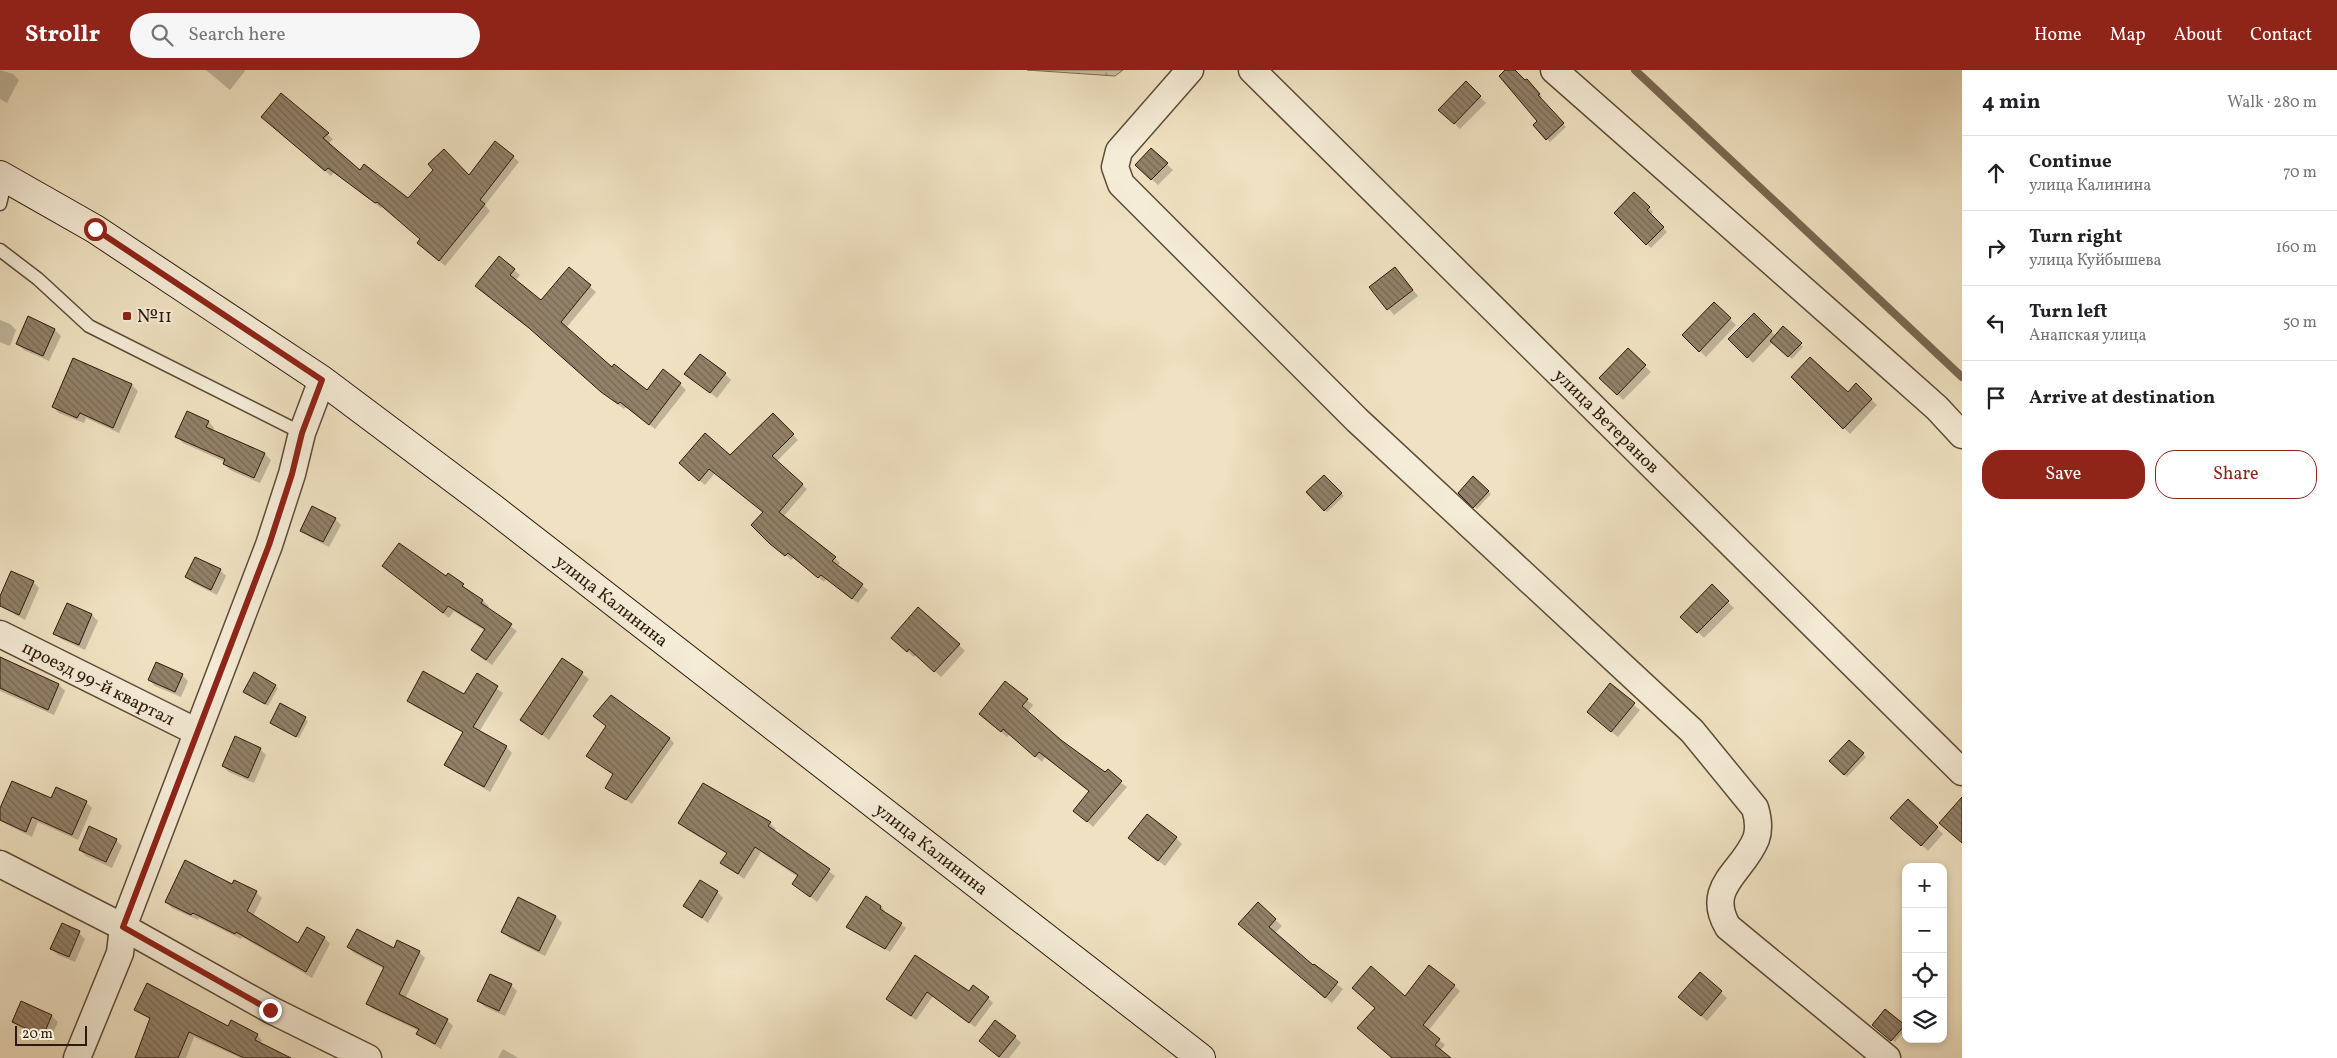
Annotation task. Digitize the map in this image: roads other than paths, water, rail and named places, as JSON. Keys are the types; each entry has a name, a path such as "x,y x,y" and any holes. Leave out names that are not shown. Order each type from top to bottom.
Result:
{"main road":[{"name":"улица Калинина","path":"2,186 95,229 322,380 498,512 1201,1058"}],"street":[{"path":"1190,70 1119,151 1115,167 1121,184 1357,420 1692,732 1755,808 1759,824 1756,838 1724,886 1720,902 1720,914 1728,927 1887,1058"},
{"name":"улица Ветеранов","path":"1252,70 1962,772"},
{"path":"1554,70 1938,408 1962,435"},
{"path":"77,1058 120,953 123,927 269,545 292,474 302,433 322,380"},
{"name":"проезд 99-й квартал","path":"0,634 198,732"},
{"path":"0,864 123,927 270,1010 368,1058"}],"lane":[{"path":"0,250 38,279 89,326 302,433"}],"waterway":[{"path":"1635,70 1962,377"}],"place":[{"name":"№11","path":"127,316"}]}
